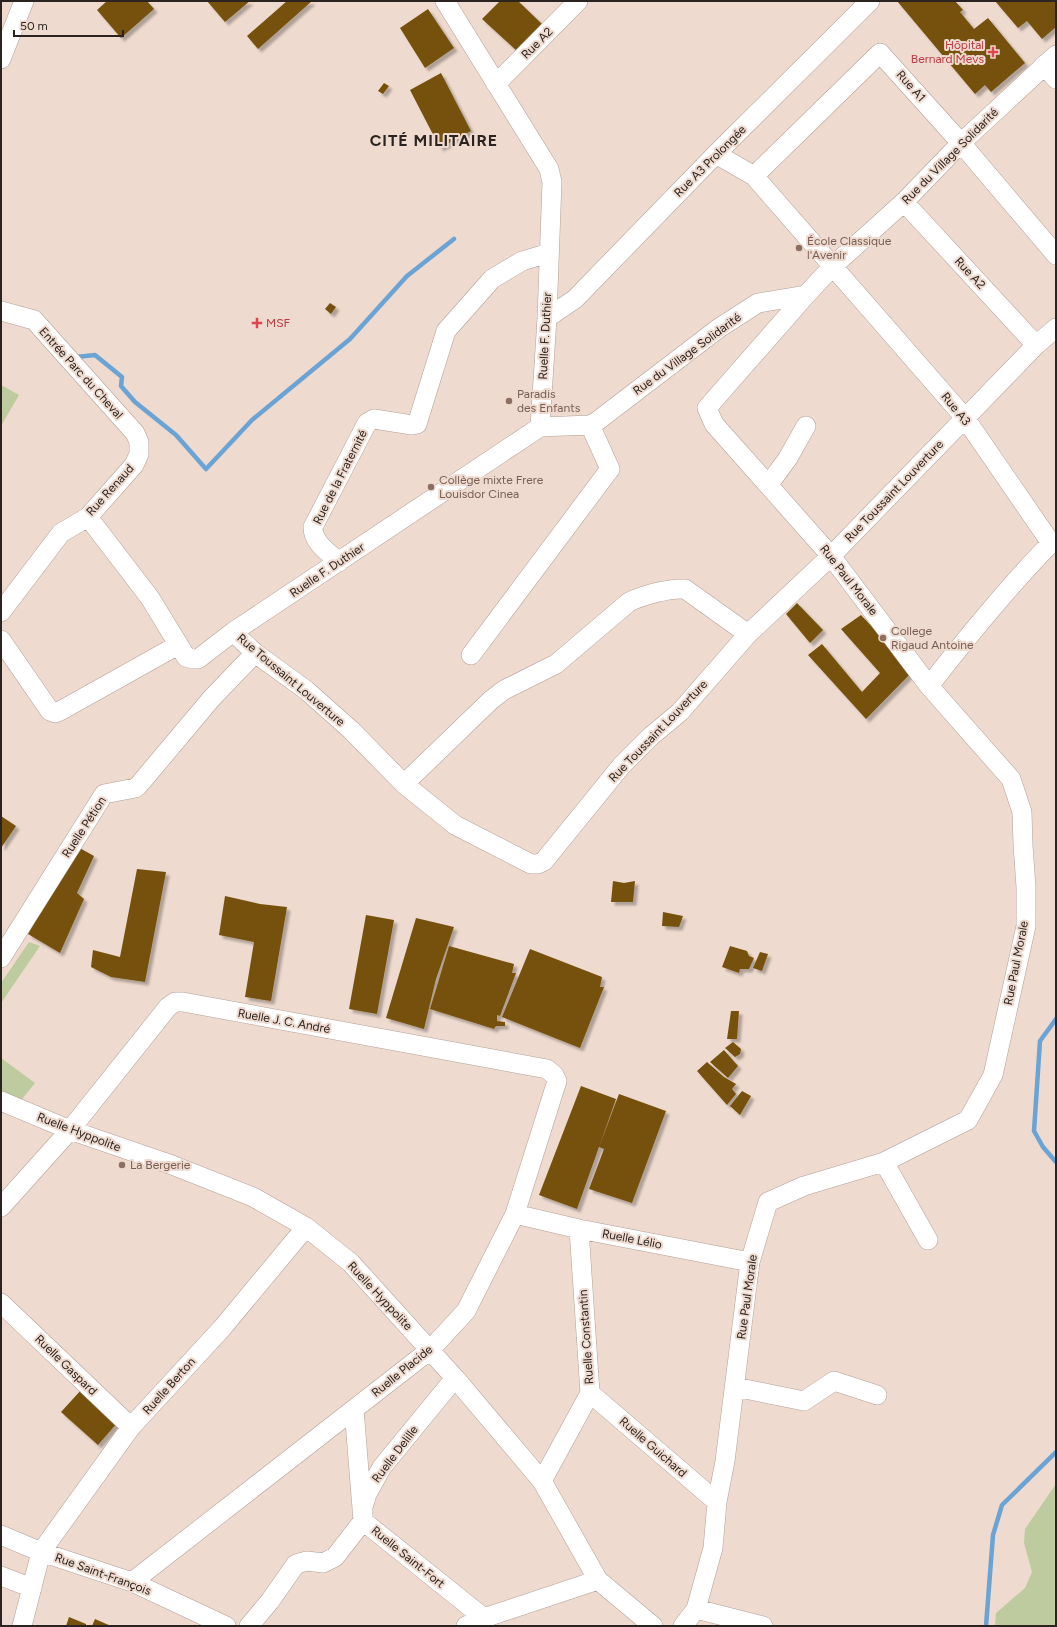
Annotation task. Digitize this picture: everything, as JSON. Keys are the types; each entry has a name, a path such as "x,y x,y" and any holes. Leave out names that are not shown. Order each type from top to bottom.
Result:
{"street":[{"name":"Ruelle F. Duthier","path":"88,517 150,598 186,657 198,659 233,632 540,427 547,318 548,253 552,182 549,170 445,1"},
{"name":"Rue A2","path":"496,84 578,1"},
{"name":"Rue A3 Prolongée","path":"547,318 575,299 716,154 870,1"},
{"path":"1,59 8,17 25,2"},
{"name":"Rue A1","path":"754,176 880,52 962,143 1056,255"},
{"name":"Rue du Village Solidarité","path":"590,425 596,422 719,328 758,303 806,294 833,266 904,202 962,143 1052,67"},
{"name":"Rue A3","path":"716,154 754,176 833,266 965,418 1054,541 1028,566 988,611 929,686"},
{"name":"Rue A2","path":"904,202 1036,345"},
{"name":"Rue de la Fraternité","path":"339,562 317,541 313,534 313,527 367,423 374,419 412,425 417,424 446,331 492,279 522,261 548,253"},
{"name":"Rue Paul Morale","path":"682,1626 696,1609 714,1548 717,1502 725,1461 750,1262 768,1202 804,1186 884,1162 968,1120 992,1075 1026,926 1026,887 1022,812 1011,779 929,686 831,556 769,484 714,424 707,408 806,294"},
{"name":"Entrée Parc du Cheval","path":"1,311 34,320 135,433"},
{"name":"Rue Toussaint Louverture","path":"233,632 256,653 306,690 351,730 404,784 454,825 531,864 538,864 544,861 622,765 650,737 680,712 748,634 831,556 1036,345 1056,328"},
{"path":"472,655 610,468 590,425 540,427"},
{"path":"769,484 788,458 806,426"},
{"name":"Rue Renaud","path":"1,612 61,533 88,517 134,465 139,454 139,442 135,433"},
{"path":"404,784 491,700 504,690 556,664 629,602 636,598 676,589 684,589 748,634"},
{"path":"1,640 50,711 55,713 178,644"},
{"name":"Ruelle Pétion","path":"1,958 104,794 135,788 138,786 211,698 256,653"},
{"name":"Ruelle J. C. André","path":"70,1130 168,1007 175,1002 183,1002 547,1069 554,1075"},
{"name":"Ruelle Placide","path":"132,1582 430,1350 466,1311 515,1214 557,1081 554,1075"},
{"name":"Ruelle Hyppolite","path":"1,1101 70,1130 172,1165 253,1197 306,1227 351,1263 455,1378 542,1481 598,1580 653,1626"},
{"path":"1,1207 70,1130"},
{"path":"884,1162 928,1240"},
{"name":"Ruelle Lélio","path":"515,1214 579,1229 750,1262"},
{"name":"Ruelle Berton","path":"41,1552 131,1427 223,1327 306,1227"},
{"name":"Ruelle Constantin","path":"542,1481 590,1393 579,1229"},
{"name":"Ruelle Gaspard","path":"1,1303 131,1427"},
{"name":"Ruelle Delille","path":"363,1521 363,1506 367,1494 382,1467 455,1378"},
{"path":"735,1387 804,1401 834,1381 877,1395"},
{"name":"Ruelle Guichard","path":"590,1393 717,1502"},
{"name":"Ruelle Saint-Fort","path":"354,1409 363,1521 484,1618"},
{"path":"249,1626 270,1601 296,1564 307,1561 323,1563 335,1557 363,1521"},
{"name":"Rue Saint-François","path":"1,1535 41,1552 132,1582 226,1626"},
{"path":"22,1626 41,1552"},
{"path":"1,1576 32,1588"},
{"path":"466,1626 484,1618 598,1580"},
{"path":"696,1609 763,1626"}],"green space":[{"path":"1,385 19,395 1,426"},
{"path":"29,942 40,946 1,1003 1,983"},
{"path":"1,1058 35,1083 19,1103 1,1095"},
{"path":"1056,1484 1056,1626 995,1626 996,1613 1025,1588 1032,1572 1024,1543 1025,1529"}],"building":[{"path":"107,1 147,1 154,9 121,38 97,10"},
{"path":"207,1 250,1 225,22"},
{"path":"287,1 312,1 258,49 247,36"},
{"path":"500,1 518,1 542,24 517,51 482,19"},
{"path":"897,1 955,1 963,10 960,12 974,29 988,18 1025,63 991,92 985,85 975,94"},
{"path":"995,1 1056,1 1056,27 1042,39 1027,21 1018,28"},
{"path":"428,9 454,48 425,68 400,28"},
{"path":"441,73 471,131 440,148 410,90"},
{"path":"384,83 389,86 383,94 378,91"},
{"path":"330,303 336,307 331,314 325,309"},
{"path":"797,603 823,630 810,643 786,614"},
{"path":"861,615 913,671 866,719 808,655 822,644 862,692 880,673 841,629"},
{"path":"1,816 16,826 1,848"},
{"path":"76,846 94,856 77,893 84,899 60,953 28,934"},
{"path":"137,869 166,872 145,982 111,977 91,967 93,950 120,957"},
{"path":"613,881 624,883 635,881 633,902 611,902"},
{"path":"225,896 260,904 287,907 271,1001 245,997 254,942 219,935"},
{"path":"663,912 683,916 679,927 662,926"},
{"path":"366,915 394,920 377,1014 349,1009"},
{"path":"416,918 454,927 436,979 424,1029 386,1018"},
{"path":"449,946 514,964 512,973 516,973 500,1016 497,1015 497,1021 505,1022 505,1026 496,1026 494,1029 430,1009"},
{"path":"730,946 747,951 749,956 754,958 749,969 740,969 739,973 722,967"},
{"path":"530,949 602,977 600,987 604,987 580,1048 502,1017"},
{"path":"760,952 768,954 762,971 753,968"},
{"path":"731,1011 739,1011 737,1039 727,1039"},
{"path":"733,1042 741,1049 740,1054 735,1057 725,1048"},
{"path":"724,1050 738,1066 728,1078 710,1062"},
{"path":"707,1062 724,1077 736,1084 732,1089 736,1094 727,1105 697,1071"},
{"path":"581,1086 616,1099 577,1209 539,1195"},
{"path":"742,1091 751,1096 740,1115 730,1106"},
{"path":"619,1094 666,1111 632,1203 589,1189 604,1149 599,1147"},
{"path":"82,1389 118,1422 98,1445 61,1412"},
{"path":"69,1617 86,1624 86,1626 66,1626"},
{"path":"95,1619 111,1626 92,1626"}],"waterway":[{"path":"76,357 95,355 122,377 121,386 135,402 176,435 206,469 252,420 350,339 407,276 454,239"},
{"path":"1056,1019 1040,1041 1034,1131 1043,1147 1056,1162"},
{"path":"986,1626 993,1535 1002,1505 1056,1452"}],"place":[{"name":"Hôpital Bernard Mevs","path":"993,52"},
{"name":"École Classique l'Avenir","path":"799,248"},
{"name":"MSF","path":"257,323"},
{"name":"Paradis des Enfants","path":"509,401"},
{"name":"Collège mixte Frere Louisdor Cinea","path":"431,487"},
{"name":"College Rigaud Antoine","path":"883,638"},
{"name":"La Bergerie","path":"122,1165"}],"district":[{"name":"CITÉ MILITAIRE","path":"434,140"}]}
